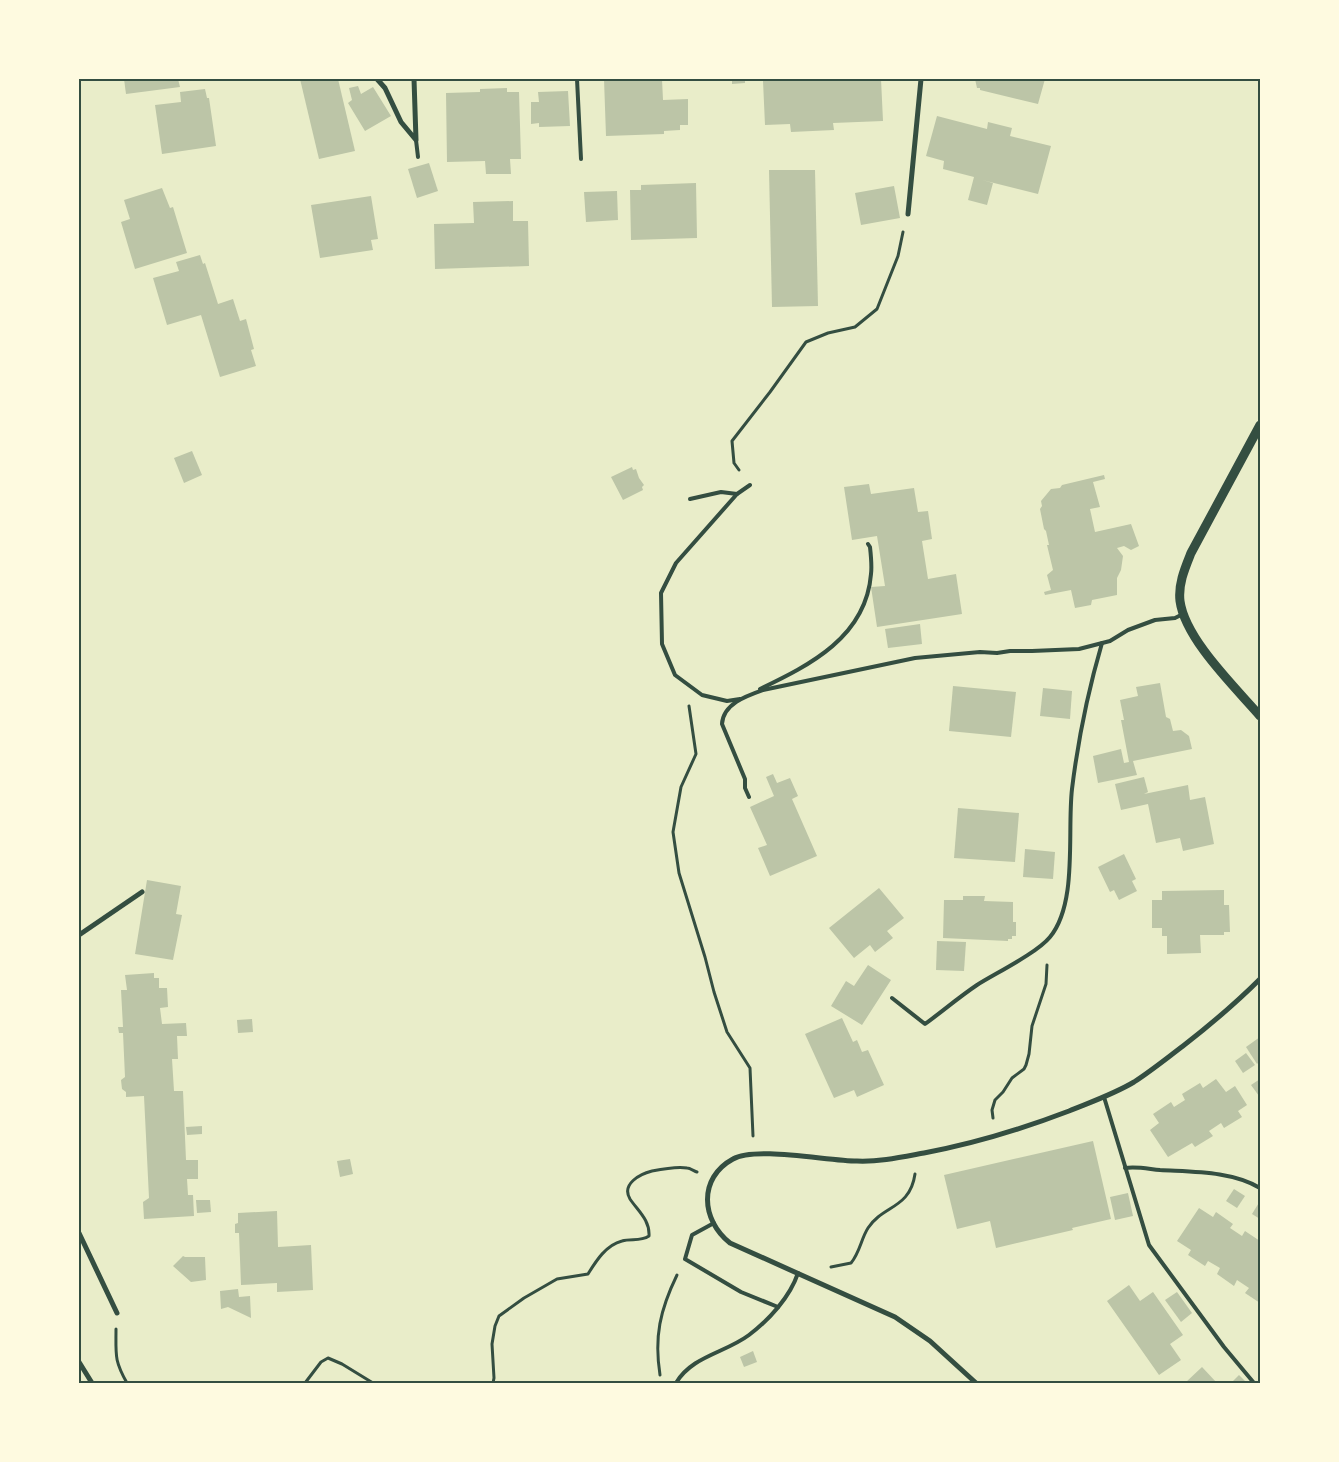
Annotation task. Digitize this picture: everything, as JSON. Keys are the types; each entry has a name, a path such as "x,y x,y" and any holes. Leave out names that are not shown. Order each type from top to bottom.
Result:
{"street":[{"path":"378,79 385,88 401,122 416,140"},
{"path":"414,79 416,140"},
{"path":"908,214 921,79"},
{"path":"1260,425 1191,553 1184,571 1180,600 1183,614 1203,648 1260,716"},
{"path":"79,935 142,892"},
{"path":"976,1383 930,1341 895,1317 730,1243 722,1237 708,1208 708,1194 712,1178 721,1167 734,1158 750,1154 816,1157 857,1162 958,1147 1040,1122 1104,1097 1134,1082 1212,1022 1260,980"},
{"path":"79,1233 117,1313"},
{"path":"79,1362 92,1383"}],"lane":[{"path":"577,79 581,159"},
{"path":"416,140 418,157"},
{"path":"750,485 737,494 676,563 661,593 662,644 675,675 702,695 727,701 763,690 915,658 980,652 1032,652 1079,649 1110,641 1128,630 1155,620 1175,618 1183,614"},
{"path":"690,499 721,492 737,494"},
{"path":"749,797 744,779 722,724 722,717 741,698 799,670 842,638 855,622 864,606 869,589 872,572 868,544"},
{"path":"892,998 926,1024 976,986 1037,948 1058,927 1064,909 1067,887 1072,790 1084,710 1102,643"},
{"path":"1104,1097 1149,1245 1224,1347 1254,1383"},
{"path":"1125,1168 1189,1172 1227,1177 1243,1180 1260,1188"},
{"path":"714,1223 692,1235 685,1259 741,1292 778,1307"},
{"path":"676,1383 694,1364 748,1336 778,1307 790,1292 798,1273"}],"path":[{"path":"750,485 734,463 732,442 806,342 828,333 855,327 877,309 898,256 900,240 908,214"},
{"path":"692,687 688,711 696,754 681,788 673,832 679,873 727,1032 750,1068 754,1132 750,1154"},
{"path":"997,1135 992,1105 1012,1078 1024,1069 1026,1065 1032,1026 1046,984 1048,939"},
{"path":"815,1281 824,1266 847,1265 851,1263 860,1249 868,1227 904,1199 914,1180 920,1154"},
{"path":"493,1383 492,1344 494,1326 499,1316 544,1285 557,1279 588,1274 600,1256 622,1240 644,1239 649,1236 649,1230 643,1214 630,1198 628,1191 630,1182 652,1171 687,1168 712,1178"},
{"path":"661,1382 657,1339 660,1318 665,1302 685,1259"},
{"path":"117,1313 116,1358 117,1364 127,1383"},
{"path":"305,1383 321,1362 328,1358 342,1364 373,1383"}],"building":[{"path":"124,79 178,79 180,87 126,94"},
{"path":"300,79 338,79 355,151 319,159"},
{"path":"604,79 662,79 663,100 688,99 688,125 680,125 680,130 664,131 664,134 606,136"},
{"path":"732,79 745,79 745,83 732,84"},
{"path":"881,79 883,121 833,123 834,130 791,132 790,124 765,125 763,81"},
{"path":"975,79 1045,79 1038,104 980,90 980,88 977,88"},
{"path":"358,86 361,94 373,87 391,116 365,131 348,103 352,100 349,88"},
{"path":"507,88 507,92 519,92 521,159 510,159 511,174 486,174 485,161 447,162 446,93 480,92 480,89"},
{"path":"205,89 207,98 209,98 216,146 162,154 155,105 181,102 180,92"},
{"path":"568,91 570,126 539,127 539,123 531,124 531,102 539,102 538,92"},
{"path":"937,116 987,129 988,122 1012,128 1010,136 1051,146 1038,194 982,180 993,183 987,205 968,200 974,177 943,169 944,161 926,156"},
{"path":"429,163 438,191 417,198 408,169"},
{"path":"769,170 815,170 818,306 772,307"},
{"path":"696,183 697,238 631,240 630,190 641,190 641,185"},
{"path":"894,186 900,218 861,225 855,193"},
{"path":"162,188 170,208 173,207 187,253 135,269 121,222 130,219 124,200"},
{"path":"617,191 618,220 586,222 584,192"},
{"path":"371,196 378,239 371,240 373,250 320,258 311,205"},
{"path":"513,201 513,221 528,221 529,266 435,269 434,224 474,223 473,202"},
{"path":"200,255 203,264 205,263 218,304 233,299 240,321 246,319 254,349 251,350 256,366 220,377 201,315 167,325 153,278 179,271 176,262"},
{"path":"192,451 202,475 184,483 174,458"},
{"path":"632,467 633,470 636,469 644,485 642,487 643,490 623,500 611,477"},
{"path":"1104,475 1105,479 1093,482 1100,507 1090,509 1095,532 1131,524 1139,546 1131,550 1124,546 1117,548 1123,556 1121,570 1117,578 1117,595 1092,600 1091,605 1075,608 1071,590 1045,595 1044,592 1051,590 1047,575 1053,570 1040,509 1042,506 1041,501 1051,489"},
{"path":"869,484 871,494 914,488 918,512 928,511 932,539 922,541 928,579 956,574 962,614 877,627 871,587 885,586 877,536 852,540 844,487"},
{"path":"920,624 922,644 888,648 885,629"},
{"path":"1160,683 1166,717 1170,719 1173,731 1181,730 1189,736 1192,749 1133,761 1137,775 1098,783 1093,756 1121,749 1124,763 1129,762 1121,720 1124,720 1120,700 1138,696 1136,687"},
{"path":"953,686 1016,692 1011,737 949,731"},
{"path":"1043,688 1072,691 1070,719 1040,716"},
{"path":"773,774 777,783 790,778 798,796 792,799 817,856 770,876 758,848 767,845 750,807 774,796 766,777"},
{"path":"1144,777 1148,792 1144,794 1188,785 1190,800 1205,797 1214,844 1183,851 1180,838 1156,843 1148,804 1121,810 1115,784"},
{"path":"958,808 1019,813 1015,862 954,858"},
{"path":"1025,849 1055,852 1053,879 1023,877"},
{"path":"1124,854 1136,879 1132,881 1137,891 1119,900 1114,890 1110,892 1098,867"},
{"path":"147,880 181,886 176,914 182,915 173,960 135,954"},
{"path":"879,888 904,918 887,931 893,938 875,952 870,945 854,958 829,928"},
{"path":"1224,890 1224,905 1229,905 1230,932 1224,932 1224,935 1200,935 1201,953 1167,954 1167,936 1162,936 1162,928 1152,928 1152,900 1162,900 1162,891"},
{"path":"963,896 985,896 984,901 1013,902 1013,922 1016,922 1016,936 1012,936 1012,939 1008,939 1008,941 943,938 944,900 963,900"},
{"path":"937,941 966,942 964,971 936,970"},
{"path":"868,965 891,980 862,1025 831,1006 846,981 854,986"},
{"path":"154,973 154,978 159,978 159,988 167,988 168,1007 160,1008 162,1024 186,1023 187,1036 177,1036 178,1059 172,1059 174,1091 183,1091 186,1160 198,1160 198,1179 187,1179 188,1195 193,1195 194,1216 144,1219 143,1202 149,1198 144,1096 126,1097 126,1092 122,1089 121,1080 125,1077 123,1033 119,1033 118,1027 123,1027 121,990 127,990 125,975"},
{"path":"842,1018 853,1042 857,1040 862,1052 868,1050 884,1085 857,1097 854,1090 834,1098 805,1034"},
{"path":"252,1019 253,1032 238,1033 237,1020"},
{"path":"1260,1037 1260,1061 1257,1064 1246,1047"},
{"path":"1246,1053 1255,1065 1243,1073 1235,1061"},
{"path":"1216,1079 1226,1092 1235,1086 1247,1105 1238,1111 1242,1117 1224,1128 1221,1123 1209,1131 1213,1136 1195,1147 1192,1143 1168,1157 1150,1130 1159,1123 1153,1114 1171,1102 1174,1107 1185,1100 1182,1094 1200,1083 1203,1088"},
{"path":"1260,1079 1260,1095 1259,1096 1251,1085"},
{"path":"202,1126 202,1134 187,1135 186,1127"},
{"path":"1093,1141 1111,1219 996,1248 990,1221 957,1229 944,1175"},
{"path":"350,1159 353,1174 340,1177 337,1161"},
{"path":"1234,1189 1245,1196 1237,1208 1226,1201"},
{"path":"1128,1193 1133,1216 1115,1220 1110,1197"},
{"path":"196,1200 210,1200 211,1212 197,1213"},
{"path":"1260,1201 1260,1219 1252,1214"},
{"path":"1199,1208 1213,1217 1216,1212 1233,1224 1230,1228 1242,1236 1245,1231 1260,1241 1260,1303 1245,1293 1249,1288 1237,1280 1234,1286 1217,1274 1220,1268 1208,1261 1205,1266 1188,1255 1191,1250 1177,1241"},
{"path":"277,1211 278,1247 311,1245 313,1290 277,1292 277,1283 241,1285 239,1233 235,1233 238,1213"},
{"path":"183,1256 205,1257 206,1280 191,1282 173,1266"},
{"path":"1129,1285 1140,1301 1153,1292 1183,1335 1170,1344 1181,1360 1159,1375 1107,1301"},
{"path":"238,1289 239,1297 250,1296 251,1318 228,1307 221,1309 220,1291"},
{"path":"1177,1292 1192,1313 1181,1322 1165,1300"},
{"path":"753,1351 757,1362 744,1367 740,1357"},
{"path":"1202,1367 1217,1383 1185,1383"},
{"path":"1239,1375 1247,1383 1231,1383"}]}
